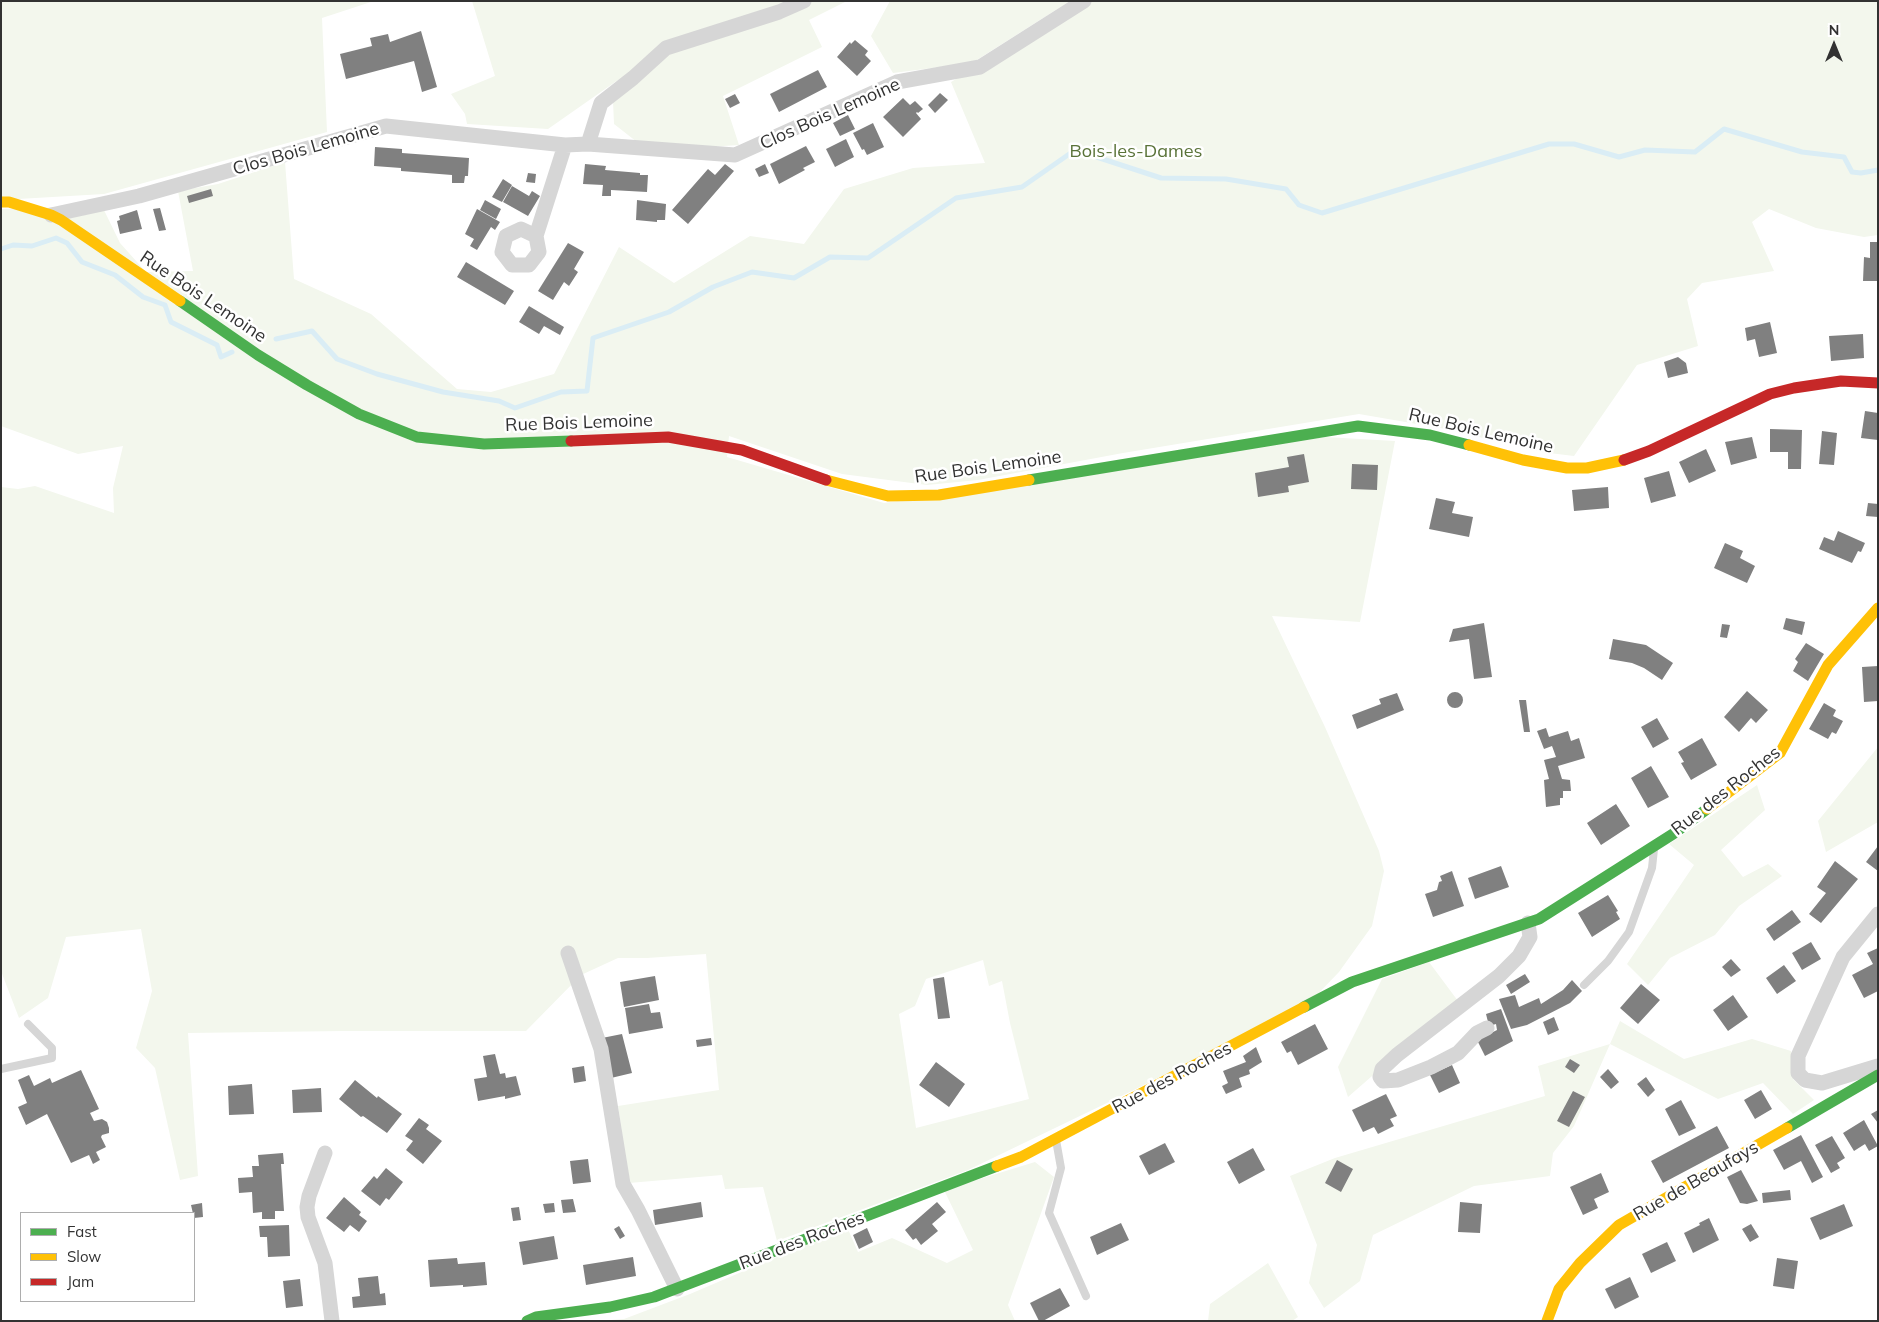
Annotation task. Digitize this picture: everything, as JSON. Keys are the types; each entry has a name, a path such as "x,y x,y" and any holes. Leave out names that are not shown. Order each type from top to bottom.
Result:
{"street":[{"path":"588,144 601,103 633,78 666,48 779,12 804,1"},
{"name":"Clos Bois Lemoine","path":"51,215 139,196 386,126 565,145 588,144 735,155 897,82 980,67 1084,1"},
{"path":"536,236 565,145"},
{"name":"Rue Bois Lemoine","path":"1,202 9,202 51,215 60,220 258,355 299,380 359,414 417,437 484,444 668,437 742,450 828,481 888,496 939,495 1358,426 1430,435 1523,460 1567,468 1587,468 1628,459 1649,451 1770,394 1794,388 1841,381 1878,383"},
{"name":"Rue des Roches","path":"526,1321 536,1317 630,1303 677,1289 1021,1157 1352,982 1539,919 1673,834 1780,754 1828,665 1878,608"},
{"path":"1878,914 1842,957 1798,1056 1798,1072 1805,1080 1822,1083 1878,1066"},
{"path":"1486,1028 1477,1033 1458,1053 1431,1067 1398,1080 1383,1081 1380,1077 1382,1069 1398,1055 1499,976 1519,956 1530,937 1528,923"},
{"path":"568,953 601,1049 622,1184 638,1210 677,1289"},
{"name":"Rue de Beaufays","path":"1547,1321 1559,1289 1580,1264 1619,1225 1878,1075"},
{"path":"325,1153 309,1196 307,1208 308,1218 325,1263 332,1321"}],"lane":[{"name":"Rue des Roches","path":"1584,985 1608,961 1630,932 1652,868 1654,845"},
{"path":"1,1069 52,1058 52,1048 28,1024"},
{"path":"1056,1139 1061,1168 1049,1213 1086,1296"}],"green space":[{"path":"1,1 374,1 322,18 327,132 104,194 1,200"},
{"path":"472,1 847,1 809,20 822,47 723,96 739,145 707,147 637,142 614,124 613,101 618,80 548,129 467,124 465,114 451,94 495,76"},
{"path":"890,1 1070,1 972,63 893,73 871,36"},
{"name":"Bois-les-Dames","path":"1090,1 1878,1 1878,235 1864,237 1816,228 1769,209 1752,222 1774,271 1702,283 1687,299 1698,346 1637,365 1574,456 1541,452 1446,429 1359,414 1123,453 978,480 927,485 842,474 729,436 727,457 884,503 1325,437 1395,441 1360,622 1272,616 1325,727 1379,851 1384,871 1372,926 1339,972 1314,998 1140,1087 968,1170 777,1241 763,1187 725,1189 722,1175 629,1183 618,1106 719,1090 706,954 618,958 581,975 526,1031 188,1033 198,1176 180,1180 155,1068 136,1048 152,991 141,929 66,937 48,998 19,1018 1,971 1,487 18,489 35,486 114,513 113,488 123,446 78,454 1,426 1,209 102,206 120,243 146,272 193,271 178,191 218,184 285,162 294,279 371,314 457,389 491,392 554,374 619,247 674,283 750,236 804,244 844,189 913,168 985,163 951,82","holes":["983,960 989,986 1002,981 1010,1023 1029,1099 916,1128 899,1014 915,1006 926,979"]},
{"path":"1878,747 1878,822 1826,852 1818,821"},
{"path":"1757,785 1765,810 1721,850 1743,877 1768,864 1782,876 1739,906 1715,935 1670,958 1648,985 1627,964 1694,865 1669,844"},
{"path":"1429,962 1458,1001 1348,1097 1338,1067 1382,979"},
{"path":"1620,1021 1684,1059 1752,1039 1791,1051 1793,1079 1814,1100 1793,1114 1763,1083 1718,1099 1610,1044"},
{"path":"1610,1044 1574,1126 1553,1153 1550,1176 1474,1186 1373,1235 1360,1281 1324,1308 1309,1283 1317,1245 1290,1176 1335,1158 1545,1096 1538,1066"},
{"path":"1035,1162 1054,1177 1008,1305 1015,1321 597,1321 624,1319 690,1294 847,1227 858,1252 892,1238 947,1263 973,1250 944,1190"},
{"path":"1268,1263 1298,1317 1292,1321 1208,1321 1210,1304"}],"building":[{"path":"421,31 437,87 422,92 414,61 346,79 340,54 372,46 370,38 388,34 390,42"},
{"path":"855,40 868,51 865,55 871,61 857,76 837,57 850,42 851,44"},
{"path":"818,70 827,87 779,112 770,94"},
{"path":"940,93 948,100 935,113 928,105"},
{"path":"735,94 740,103 730,108 725,99"},
{"path":"903,98 910,105 915,101 923,109 916,113 921,119 903,137 883,117"},
{"path":"848,115 855,129 840,136 833,123"},
{"path":"873,123 884,147 867,155 864,149 862,150 853,133"},
{"path":"846,139 854,157 835,167 826,149"},
{"path":"806,146 815,162 803,168 805,170 779,184 770,164"},
{"path":"375,147 402,149 402,153 469,158 468,176 465,176 464,183 452,183 452,175 401,171 401,168 374,166"},
{"path":"585,164 606,166 605,170 648,175 647,192 611,190 611,196 602,196 603,185 583,184"},
{"path":"725,164 734,171 688,224 672,210 708,169 715,175"},
{"path":"765,164 769,173 759,177 755,169"},
{"path":"528,173 536,174 535,183 526,182"},
{"path":"503,179 512,185 502,202 492,197"},
{"path":"512,186 529,196 532,191 540,196 528,216 503,202"},
{"path":"211,189 213,196 189,203 187,196"},
{"path":"485,200 501,209 496,219 480,210"},
{"path":"637,200 666,204 665,220 657,220 657,222 636,220"},
{"path":"160,208 166,230 159,231 153,209"},
{"path":"477,209 500,222 495,230 491,227 477,250 470,246 474,239 465,234"},
{"path":"137,210 142,229 120,234 117,221 120,220 119,216"},
{"path":"1870,242 1878,242 1878,281 1863,281 1864,257 1870,258"},
{"path":"568,243 584,252 574,269 578,272 569,286 564,282 553,300 538,291"},
{"path":"466,262 514,291 505,305 457,277"},
{"path":"529,306 564,327 560,335 544,326 539,334 519,322"},
{"path":"1770,322 1777,353 1759,357 1755,339 1747,341 1745,328"},
{"path":"1863,334 1864,358 1831,361 1829,336"},
{"path":"1678,357 1686,363 1688,373 1668,378 1664,362"},
{"path":"1865,411 1878,413 1878,440 1861,438"},
{"path":"1770,429 1802,430 1801,469 1788,469 1788,452 1770,452"},
{"path":"1822,431 1837,433 1834,465 1819,464"},
{"path":"1752,437 1757,458 1731,465 1725,442"},
{"path":"1706,449 1716,471 1689,483 1679,462"},
{"path":"1304,454 1309,482 1288,486 1289,492 1258,497 1255,473 1289,467 1287,457"},
{"path":"1352,464 1378,465 1377,490 1351,489"},
{"path":"1669,471 1676,496 1651,503 1644,478"},
{"path":"1608,487 1609,508 1574,511 1572,490"},
{"path":"1436,498 1455,502 1452,513 1473,517 1469,537 1429,529"},
{"path":"1868,503 1878,504 1878,517 1866,516"},
{"path":"1838,531 1865,543 1861,552 1858,551 1852,563 1819,549 1824,537 1834,541"},
{"path":"1725,543 1743,551 1740,558 1755,566 1747,583 1714,568"},
{"path":"1786,618 1805,622 1802,635 1783,629"},
{"path":"1484,623 1492,677 1474,679 1469,639 1449,642 1453,629"},
{"path":"1722,624 1730,625 1727,638 1720,637"},
{"path":"1613,639 1646,645 1673,663 1662,680 1644,668 1632,663 1609,659"},
{"path":"1806,643 1824,654 1808,681 1793,671 1798,662 1795,659"},
{"path":"1878,666 1878,701 1864,702 1862,667"},
{"path":"1747,691 1768,710 1756,723 1751,718 1739,732 1724,717"},
{"path":"1452,692 1458,692 1463,697 1461,706 1452,708 1447,703 1447,697"},
{"path":"1397,693 1404,710 1357,729 1352,715 1381,704 1379,699"},
{"path":"1519,700 1526,700 1530,732 1524,732"},
{"path":"1824,703 1836,710 1833,716 1843,721 1836,734 1832,732 1828,739 1809,729"},
{"path":"1657,718 1669,739 1653,748 1641,727"},
{"path":"1546,728 1549,737 1568,731 1571,741 1579,738 1585,758 1558,766 1562,779 1570,780 1571,791 1563,791 1560,805 1546,807 1544,780 1549,779 1544,760 1556,757 1552,746 1544,749 1537,731"},
{"path":"1702,738 1717,765 1691,780 1681,763 1684,762 1678,752"},
{"path":"1651,766 1669,797 1648,808 1631,778"},
{"path":"1616,804 1630,826 1601,845 1587,823"},
{"path":"1878,846 1878,871 1866,862"},
{"path":"1835,861 1858,879 1821,923 1809,914 1826,893 1817,887"},
{"path":"1501,866 1509,887 1475,899 1468,878"},
{"path":"1452,871 1464,906 1433,917 1425,894 1437,890 1439,882 1442,881 1440,876"},
{"path":"1608,895 1618,911 1616,912 1620,919 1592,937 1578,913"},
{"path":"1792,910 1801,922 1774,941 1766,929"},
{"path":"1811,942 1821,959 1802,970 1792,953"},
{"path":"1878,948 1878,991 1864,998 1852,975 1873,964 1867,953"},
{"path":"1731,959 1741,970 1731,977 1722,967"},
{"path":"1784,965 1796,981 1777,994 1766,978"},
{"path":"1525,974 1530,982 1511,994 1506,985"},
{"path":"655,976 659,1000 624,1007 620,982"},
{"path":"944,977 950,1018 938,1019 933,979"},
{"path":"1572,980 1582,991 1570,1003 1527,1025 1511,1029 1499,999 1515,995 1519,1007 1539,998 1541,1004 1563,990"},
{"path":"1641,984 1660,1000 1638,1024 1620,1008"},
{"path":"1733,995 1748,1017 1728,1031 1713,1010"},
{"path":"649,1004 651,1013 660,1012 663,1028 629,1034 625,1008"},
{"path":"1501,1009 1513,1041 1485,1056 1477,1040 1497,1030 1496,1024 1489,1026 1486,1014"},
{"path":"1554,1017 1559,1030 1548,1035 1543,1022"},
{"path":"1315,1024 1328,1049 1298,1065 1291,1051 1287,1053 1281,1042"},
{"path":"622,1034 632,1073 611,1078 602,1038"},
{"path":"711,1038 712,1045 697,1047 696,1040"},
{"path":"1256,1047 1262,1062 1249,1070 1250,1074 1239,1078 1242,1087 1226,1094 1222,1086 1228,1083 1223,1071 1246,1062 1243,1056"},
{"path":"495,1054 500,1074 505,1073 506,1078 516,1076 521,1095 505,1099 505,1096 478,1101 474,1079 487,1077 483,1056"},
{"path":"1570,1059 1580,1065 1574,1073 1565,1067"},
{"path":"936,1062 965,1084 949,1107 919,1085"},
{"path":"1452,1065 1460,1083 1439,1093 1430,1075"},
{"path":"584,1066 586,1081 574,1083 572,1068"},
{"path":"1608,1069 1619,1082 1611,1089 1600,1077"},
{"path":"81,1070 99,1109 90,1113 94,1121 102,1119 107,1122 109,1128 109,1133 101,1137 106,1147 96,1152 100,1160 93,1164 89,1155 71,1163 47,1114 26,1125 18,1107 27,1103 18,1080 29,1075 34,1086 50,1078 52,1083"},
{"path":"1646,1077 1655,1090 1648,1097 1637,1084"},
{"path":"355,1080 377,1098 378,1096 402,1114 387,1133 363,1116 361,1117 339,1099"},
{"path":"252,1084 254,1114 229,1115 228,1086"},
{"path":"321,1088 322,1112 293,1113 292,1090"},
{"path":"1761,1090 1772,1109 1755,1119 1744,1100"},
{"path":"1573,1091 1585,1097 1569,1127 1557,1121"},
{"path":"1386,1094 1397,1116 1390,1119 1394,1126 1378,1134 1374,1127 1363,1132 1352,1110"},
{"path":"1681,1100 1696,1128 1679,1136 1665,1109"},
{"path":"1878,1110 1878,1123 1871,1114"},
{"path":"419,1118 429,1125 426,1129 442,1141 423,1164 406,1150 413,1141 405,1136"},
{"path":"1864,1120 1878,1146 1869,1151 1865,1144 1854,1151 1843,1133"},
{"path":"1717,1126 1729,1148 1663,1183 1651,1161"},
{"path":"1801,1135 1823,1177 1812,1183 1801,1161 1784,1170 1773,1150"},
{"path":"1832,1136 1845,1158 1837,1163 1840,1168 1831,1173 1815,1145"},
{"path":"1165,1143 1175,1162 1149,1175 1139,1156"},
{"path":"1253,1148 1265,1170 1239,1184 1227,1162"},
{"path":"283,1153 284,1164 281,1164 284,1211 275,1211 275,1219 262,1219 262,1212 253,1213 252,1192 239,1193 238,1178 253,1177 252,1166 259,1166 258,1155"},
{"path":"588,1159 591,1182 573,1184 570,1161"},
{"path":"1337,1160 1353,1169 1341,1192 1325,1183"},
{"path":"386,1168 403,1182 389,1200 386,1198 380,1206 361,1191 374,1176 377,1179"},
{"path":"1741,1170 1758,1201 1747,1204 1740,1203 1727,1177"},
{"path":"1601,1173 1609,1192 1594,1199 1598,1208 1583,1215 1570,1187"},
{"path":"1790,1190 1791,1200 1763,1203 1762,1193"},
{"path":"344,1197 361,1212 359,1215 367,1221 359,1232 350,1225 344,1232 326,1218"},
{"path":"573,1199 576,1212 563,1213 561,1200"},
{"path":"701,1202 703,1217 655,1225 653,1210"},
{"path":"937,1202 946,1212 932,1224 938,1231 921,1245 916,1238 913,1240 905,1230"},
{"path":"1460,1202 1482,1204 1480,1233 1458,1232"},
{"path":"202,1203 203,1217 195,1218 195,1212 193,1212 191,1205"},
{"path":"554,1203 555,1212 545,1213 543,1204"},
{"path":"1844,1204 1853,1226 1820,1240 1810,1218"},
{"path":"519,1207 521,1220 513,1221 511,1208"},
{"path":"1709,1218 1719,1240 1693,1253 1684,1233"},
{"path":"1121,1223 1129,1240 1097,1255 1090,1237"},
{"path":"1751,1224 1759,1237 1750,1242 1742,1229"},
{"path":"289,1225 290,1256 268,1257 267,1237 260,1237 259,1226"},
{"path":"619,1226 625,1236 620,1239 614,1229"},
{"path":"867,1228 873,1242 859,1249 853,1235"},
{"path":"554,1236 558,1259 523,1265 519,1242"},
{"path":"1667,1242 1676,1261 1651,1273 1642,1254"},
{"path":"633,1257 636,1276 586,1285 583,1265"},
{"path":"457,1258 458,1264 485,1262 487,1285 430,1287 428,1260"},
{"path":"1777,1258 1798,1261 1794,1289 1773,1286"},
{"path":"378,1276 380,1294 385,1293 386,1305 353,1308 352,1297 360,1296 358,1278"},
{"path":"1630,1277 1639,1297 1615,1309 1605,1289"},
{"path":"300,1279 303,1306 286,1308 283,1281"},
{"path":"1060,1288 1070,1306 1043,1321 1039,1321 1030,1303"}],"waterway":[{"path":"276,339 312,331 337,359 377,374 443,392 499,401 515,408 561,392 587,391 593,338 669,312 713,287 752,272 794,278 830,257 868,258 956,198 1022,187 1075,150 1161,178 1226,179 1286,189 1299,205 1322,213 1549,144 1574,144 1619,157 1645,150 1695,152 1724,129 1802,152 1844,157 1852,172 1861,173 1878,170"},
{"path":"1,249 13,245 32,246 56,238 67,243 82,262 115,275 143,297 165,305 171,322 217,345 221,357 232,352"}],"traffic: fast":[{"path":"180,301 258,355 307,385 359,414 417,437 484,444 571,441"},
{"path":"1029,480 1358,426 1430,435 1469,445"},
{"path":"1304,1007 1352,982 1539,919 1673,834 1707,809"},
{"path":"1787,1128 1878,1075"},
{"path":"527,1321 536,1317 610,1307 654,1297 997,1166"}],"traffic: slow":[{"path":"1,202 9,202 61,220 180,301"},
{"path":"1469,445 1523,460 1567,468 1587,468 1624,460"},
{"path":"826,480 888,496 939,495 1029,480"},
{"path":"1707,809 1780,753 1828,665 1878,608"},
{"path":"997,1166 1021,1157 1304,1007"},
{"path":"1547,1321 1559,1289 1580,1263 1619,1225 1787,1128"}],"traffic: jam":[{"path":"1624,460 1649,451 1770,394 1794,388 1841,381 1878,383"},
{"path":"571,441 668,437 742,450 826,480"}]}
